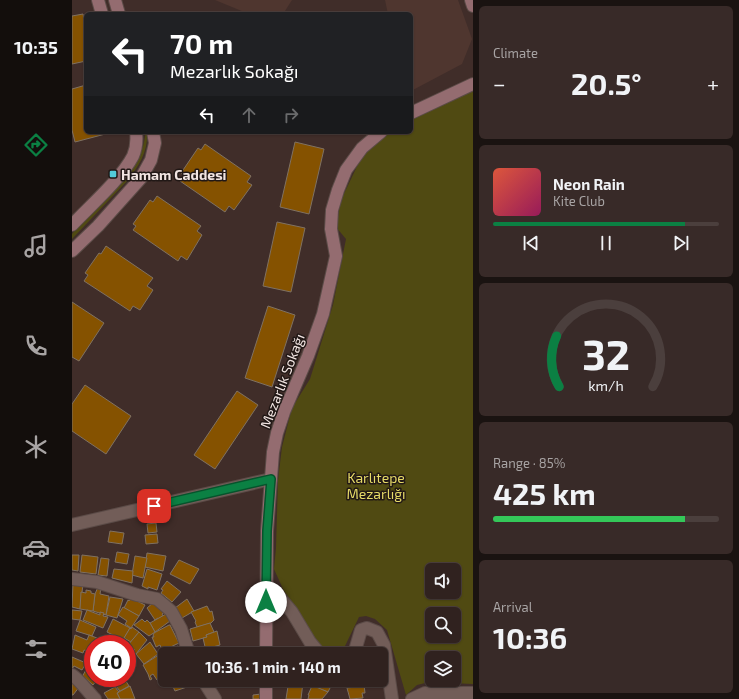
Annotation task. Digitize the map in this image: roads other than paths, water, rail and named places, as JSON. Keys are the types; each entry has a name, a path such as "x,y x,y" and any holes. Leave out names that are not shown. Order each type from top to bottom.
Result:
{"street":[{"path":"98,0 101,12"},
{"path":"116,0 119,12"},
{"path":"471,0 473,6"},
{"path":"413,112 473,84"},
{"path":"72,225 125,168 133,155 136,145 136,134"},
{"path":"72,250 98,226 141,178 151,160 155,143 153,134"},
{"name":"Mezarlık Sokağı","path":"266,647 267,531 273,452 277,433 323,314 336,256 331,228 332,210 338,190 346,170 362,148 379,134"},
{"path":"72,525 271,479"},
{"path":"72,579 97,582 138,595 157,599 171,611 186,647"},
{"path":"266,590 277,594 287,606 314,647"},
{"path":"356,647 361,630 367,628 378,632 384,647"},
{"path":"388,672 392,699"},
{"path":"72,675 77,678 83,694 95,699"},
{"path":"207,687 215,699"},
{"path":"266,687 266,699"},
{"path":"412,699 425,693 473,693"}],"place":[{"name":"Hamam Caddesi","path":"113,174"}],"park label":[{"name":"Karlıtepe Mezarlığı","path":"376,486"}]}
